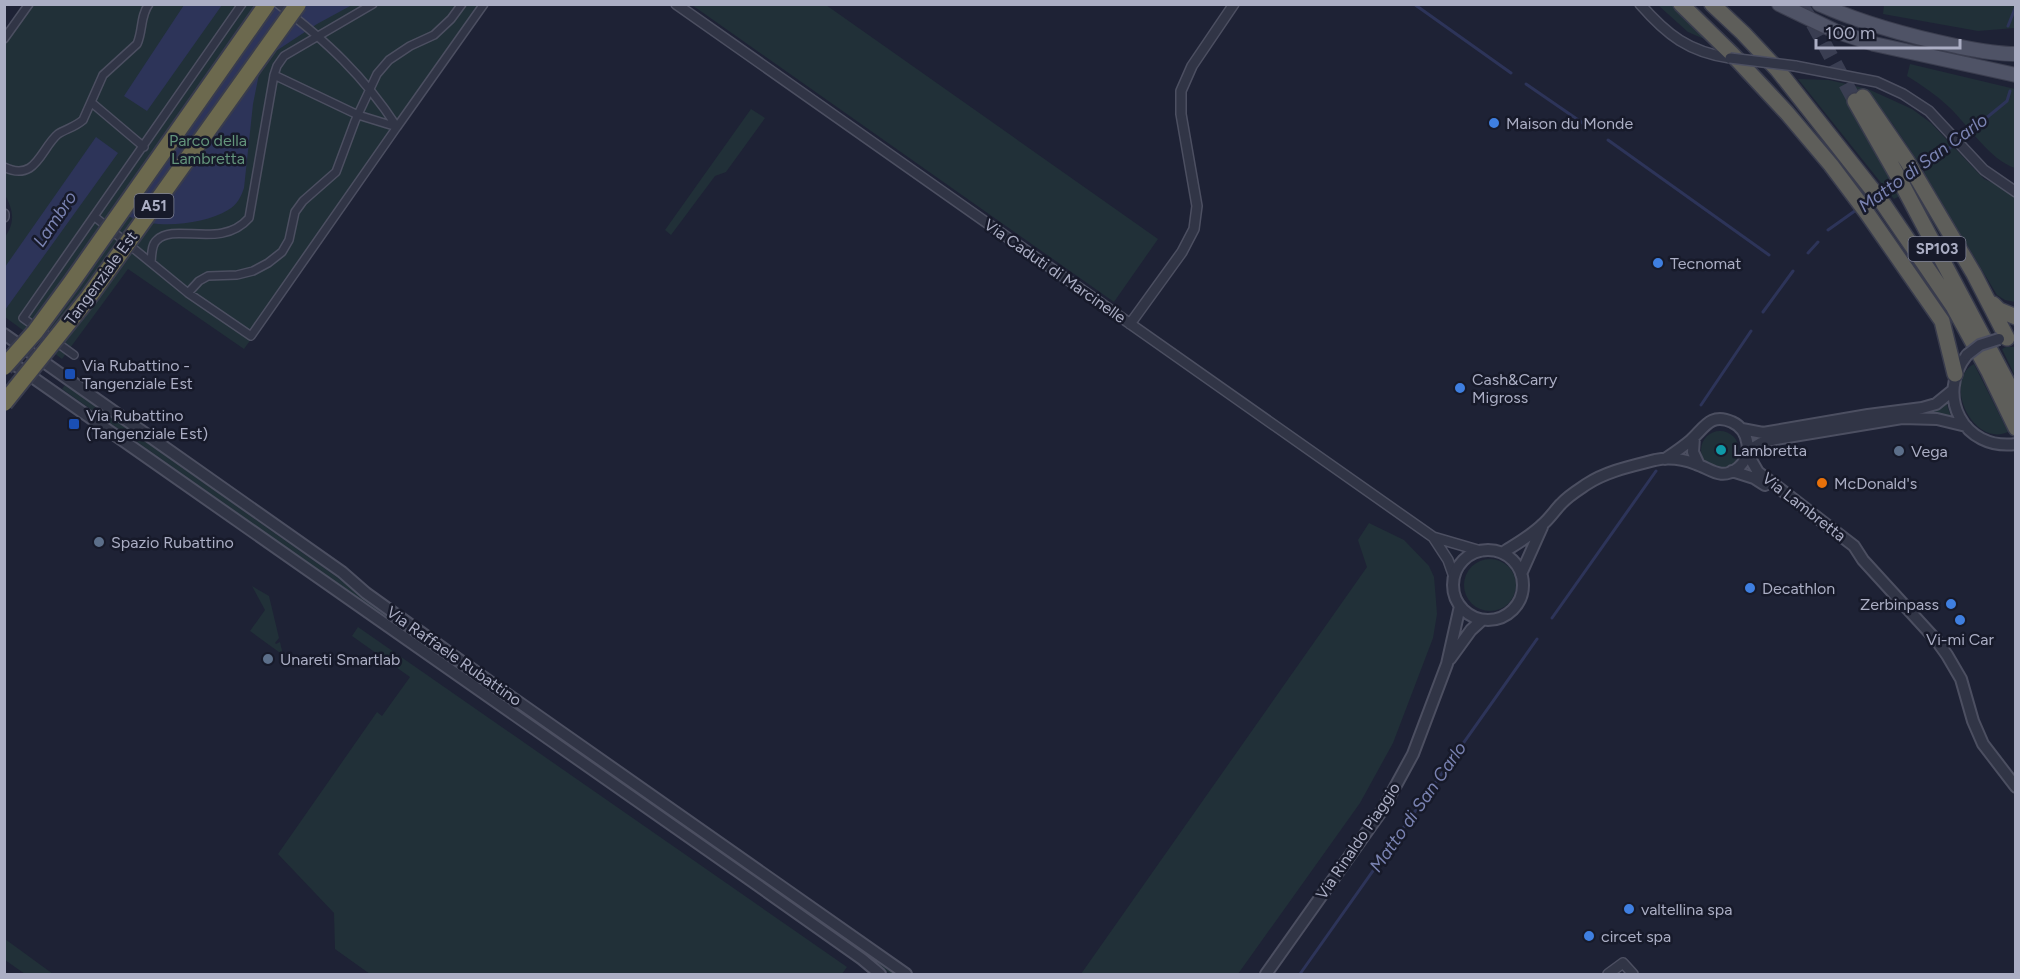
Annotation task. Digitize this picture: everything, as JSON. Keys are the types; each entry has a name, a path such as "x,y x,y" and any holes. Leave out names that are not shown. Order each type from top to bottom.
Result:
{"highway":[{"name":"Tangenziale Est","path":"4,367 35,332 65,291 267,4"},
{"name":"Tangenziale Est","path":"4,403 88,298 298,4"},
{"name":"SP103","path":"1681,4 1787,113 1831,165 1867,213 1942,321 1955,374"},
{"name":"SP103","path":"1712,4 1778,69 1882,202 1953,306 1985,364 2016,428"},
{"name":"SP103","path":"2010,339 1907,161 1859,99 2016,399"},
{"name":"SP103","path":"1983,291 1999,310 2016,317"}],"main road":[{"path":"1779,4 1835,31 1874,44 2016,75"},
{"path":"1819,4 1885,30 1982,52 2016,54"},
{"path":"1957,46 2016,45"}],"street":[{"path":"4,39 29,4"},
{"path":"4,167 15,171 29,168 40,160 56,136 83,120 103,75 137,44 140,38 141,21 149,4"},
{"path":"74,355 23,318 242,4"},
{"path":"278,4 317,35 341,58 379,99 397,127"},
{"path":"151,262 153,246 158,239 169,234 228,234 241,228 249,218 277,66 284,56 373,4"},
{"path":"188,292 208,276 237,275 253,271 282,252 289,240 295,212 303,201 336,172 369,89 389,60 410,46 434,35 451,19 462,4"},
{"path":"95,217 188,292 251,336 484,4"},
{"name":"Via Caduti di Marcinelle","path":"676,4 1433,537 1443,550 1454,577"},
{"path":"1130,324 1182,252 1194,229 1197,206 1181,114 1181,91 1192,66 1234,4"},
{"path":"1640,4 1672,36 1690,48 1710,55 1795,66 1877,82 1892,88 1929,111 1984,170 2016,192"},
{"path":"274,75 358,115 397,127"},
{"path":"92,103 144,147"},
{"path":"2002,183 2016,187"},
{"name":"Via Raffaele Rubattino","path":"4,334 342,572 366,593 497,687 906,975"},
{"path":"2010,339 1980,345 1967,355 1955,374 1952,391 1956,410 1972,433 1987,441 2013,444"},
{"name":"Via Raffaele Rubattino","path":"4,357 862,958 880,975"},
{"path":"1502,553 1543,524 1563,502 1589,483 1618,471 1665,459 1676,453 1706,423 1718,419 1731,421 1742,429 1763,434 1868,415 1922,408 1936,404 1952,391"},
{"path":"1747,452 1761,443 1776,439 1902,418 1937,419 1966,426"},
{"path":"1665,459 1683,460 1714,473 1732,471 1742,464 1747,452 1747,440 1742,429"},
{"path":"1694,437 1694,452 1699,465"},
{"name":"Via Lambretta","path":"1747,452 1758,472 1854,546 1863,560 1937,641 1963,684 1973,721 1983,744 2016,787"},
{"name":"Via Lambretta","path":"1732,471 1754,478 1863,560"},
{"path":"1521,574 1543,524"},
{"name":"Via Caduti di Marcinelle","path":"1433,537 1481,551"},
{"path":"1454,577 1462,561 1469,556 1481,551 1492,550 1502,553 1515,563 1521,574 1522,592 1514,609 1498,619 1482,620 1470,615 1460,606"},
{"name":"Via Rinaldo Piaggio","path":"1266,975 1383,809 1413,754 1447,664 1460,606 1454,592 1454,577"},
{"name":"Via Rinaldo Piaggio","path":"1447,664 1464,639 1482,620"},
{"path":"1608,975 1623,963 1633,975"}],"green space":[{"name":"Parco della Lambretta","path":"24,5 489,5 244,349 128,269 62,359 5,317 5,237 11,226 12,215 10,204 4,193 5,32"},
{"path":"692,5 826,5 1158,239 1114,302"},
{"path":"1658,5 1672,5 1711,42 1688,32"},
{"path":"1884,5 2015,5 2015,28 1978,31 1883,14"},
{"path":"1910,64 2015,89 2015,168 1997,158 1949,107 1929,90 1907,76"},
{"path":"1798,79 1829,80 1868,89 1912,109 1931,123 1984,179 2000,186 2015,198 2015,302 1997,295 1924,173 1927,164 1919,163 1892,123 1866,95 1849,105 1900,196 1894,199"},
{"path":"751,109 765,118 726,172 715,176 671,235 665,230"},
{"path":"2015,347 2015,376 2002,349"},
{"path":"1974,364 2008,432 1995,434 1983,430 1973,422 1966,410 1961,397 1961,384 1965,372"},
{"path":"65,385 899,974 891,974 62,389"},
{"path":"1946,401 1951,417 1926,413 1936,409"},
{"path":"1720,431 1727,432 1733,437 1738,443 1738,457 1733,463 1727,468 1720,469 1713,468 1707,463 1702,457 1701,450 1702,443 1707,437 1713,432"},
{"path":"1369,523 1404,540 1429,566 1434,577 1437,614 1433,638 1393,743 1360,803 1238,974 1081,974 1367,567 1358,540"},
{"path":"1490,559 1500,561 1508,567 1514,575 1516,585 1514,595 1508,603 1500,609 1490,611 1480,609 1472,603 1466,595 1464,585 1466,575 1472,567 1480,561"},
{"path":"252,586 269,596 279,638 275,643 280,642 283,655 250,631 265,610"},
{"path":"358,627 847,967 842,974 370,974 335,949 334,913 278,854 377,712 382,716 410,677 352,636"},
{"path":"5,939 53,974 25,974 5,960"}],"water":[{"path":"184,5 222,5 147,111 124,96"},
{"path":"256,5 352,5 317,24 273,53 259,74 253,104 244,188 234,206 207,219 182,224 157,224 132,218 115,207"},
{"name":"Lambro","path":"96,137 118,153 5,310 5,267"}],"waterway":[{"path":"1414,4 1511,73"},
{"name":"Matto di San Carlo","path":"2008,26 2016,6"},
{"path":"1526,84 1587,126"},
{"name":"Matto di San Carlo","path":"1918,170 1941,155 2007,101 2010,91"},
{"path":"1608,140 1769,255"},
{"name":"Matto di San Carlo","path":"1882,193 1897,184"},
{"name":"Matto di San Carlo","path":"1828,230 1859,208"},
{"name":"Matto di San Carlo","path":"1808,253 1818,242"},
{"name":"Matto di San Carlo","path":"1763,312 1793,271"},
{"name":"Matto di San Carlo","path":"1701,405 1751,331"},
{"name":"Matto di San Carlo","path":"1552,618 1656,471"},
{"name":"Matto di San Carlo","path":"1300,974 1537,639"}],"tunnel":[{"path":"1800,4 1814,25 1855,101"}],"place":[{"name":"Maison du Monde","path":"1494,123"},
{"name":"Tecnomat","path":"1658,263"},
{"name":"Via Rubattino - Tangenziale Est","path":"70,374"},
{"name":"Cash&Carry Migross","path":"1460,388"},
{"name":"Via Rubattino (Tangenziale Est)","path":"74,424"},
{"name":"Lambretta","path":"1721,450"},
{"name":"Vega","path":"1899,451"},
{"name":"McDonald's","path":"1822,483"},
{"name":"Spazio Rubattino","path":"99,542"},
{"name":"Decathlon","path":"1750,588"},
{"name":"Zerbinpass","path":"1951,604"},
{"name":"Vi-mi Car","path":"1960,620"},
{"name":"Unareti Smartlab","path":"268,659"},
{"name":"valtellina spa","path":"1629,909"},
{"name":"circet spa","path":"1589,936"}]}
